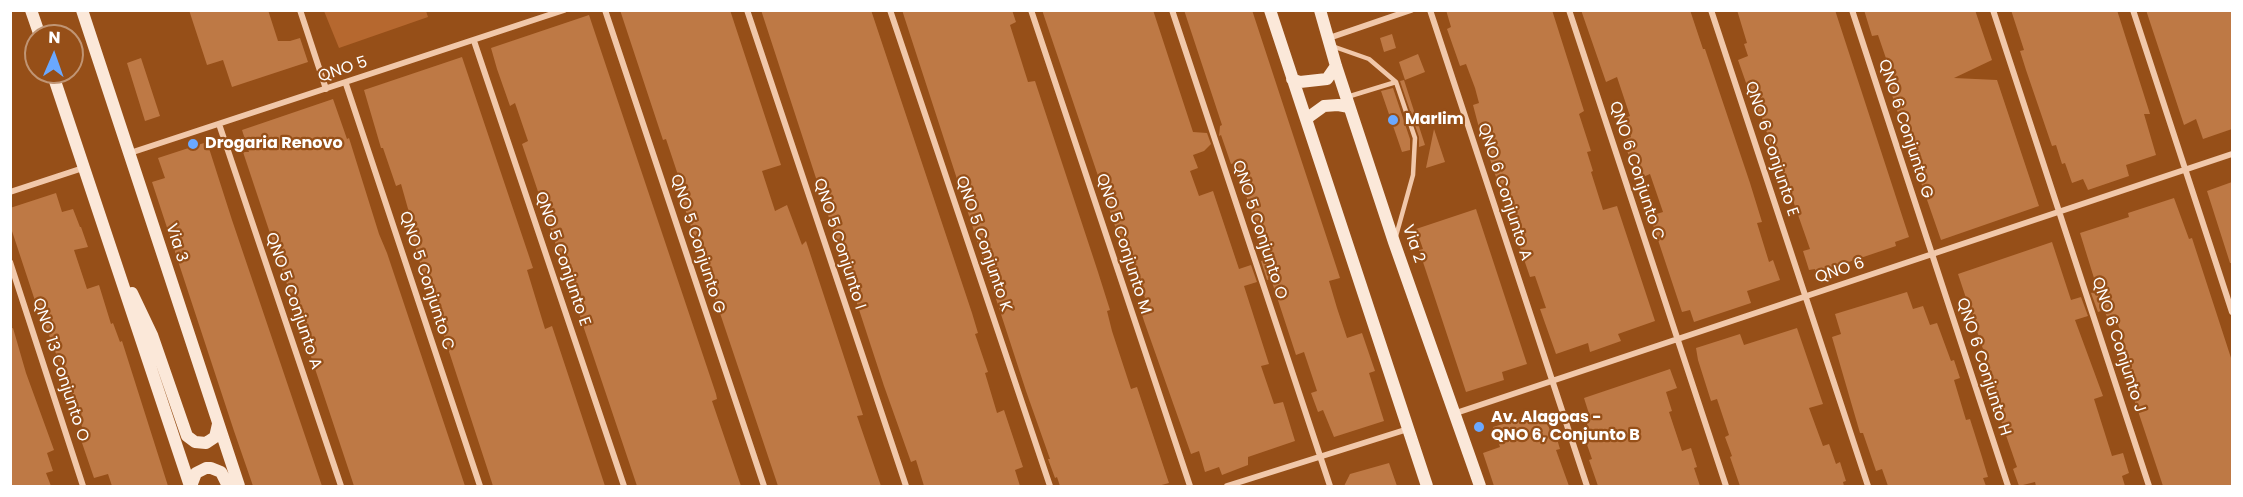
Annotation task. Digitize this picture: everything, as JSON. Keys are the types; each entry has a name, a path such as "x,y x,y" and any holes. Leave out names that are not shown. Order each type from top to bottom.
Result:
{"main road":[{"name":"Via 3","path":"82,10 239,486"},
{"path":"1270,10 1427,486"},
{"name":"Via 2","path":"1320,10 1394,242 1480,486"},
{"path":"1292,79 1300,82 1326,79 1336,66"},
{"path":"56,84 190,486"},
{"path":"1306,119 1324,106 1348,102"},
{"path":"109,246 152,335 187,436 195,442 211,441 217,432 217,421"},
{"path":"190,486 192,478 200,470 211,468 221,472 228,486"}],"street":[{"path":"300,10 326,89"},
{"name":"QNO 5","path":"129,154 564,10"},
{"name":"QNO 5 Conjunto G","path":"605,10 764,486"},
{"name":"QNO 5 Conjunto I","path":"747,10 906,486"},
{"name":"QNO 5 Conjunto K","path":"890,10 1050,486"},
{"name":"QNO 5 Conjunto M","path":"1031,10 1190,486"},
{"name":"QNO 5 Conjunto O","path":"1172,10 1330,486"},
{"path":"1330,42 1411,10"},
{"name":"QNO 6 Conjunto A","path":"1430,10 1587,486"},
{"name":"QNO 6 Conjunto C","path":"1569,10 1726,486"},
{"name":"QNO 6 Conjunto E","path":"1711,10 1868,486"},
{"name":"QNO 6 Conjunto G","path":"1852,10 1932,255"},
{"name":"QNO 6 Conjunto J","path":"1993,10 2149,486"},
{"path":"2133,10 2232,312"},
{"name":"QNO 5 Conjunto E","path":"474,40 624,486"},
{"name":"QNO 5 Conjunto C","path":"346,84 480,486"},
{"name":"QNO 5 Conjunto A","path":"219,124 341,486"},
{"name":"QNO 6","path":"1456,413 2061,213 2232,154"},
{"path":"10,192 83,168"},
{"name":"QNO 6 Conjunto H","path":"1932,255 2008,486"},
{"name":"QNO 13 Conjunto O","path":"10,262 83,486"},
{"path":"1227,486 1407,429"}],"lane":[{"path":"1330,42 1369,59 1396,82 1415,138 1413,175 1394,242"},
{"path":"1348,102 1396,82"}],"shaded area":[{"path":"324,11 426,11 428,17 339,48"}],"building":[{"path":"189,10 268,10 278,41 300,38 308,62 232,87 223,60 207,65"},
{"path":"620,10 730,10 781,165 762,171 775,211 787,205 802,245 806,241 863,415 857,416 881,486 778,486 675,179 679,178 666,139 663,140"},
{"path":"761,10 871,10 972,313 978,333 975,334 988,372 985,373 997,413 1004,410 1023,467 1015,470 1020,486 924,486 916,460 911,462 884,386"},
{"path":"902,10 1012,10 1016,22 1010,25 1028,82 1035,81 1110,310 1107,311 1112,331 1131,389 1137,387 1169,483 1158,486 1060,486 1057,477 1055,478"},
{"path":"1042,10 1153,10 1193,132 1207,133 1211,144 1204,151 1193,155 1198,168 1190,171 1199,196 1213,191 1239,269 1251,265 1257,282 1244,286 1269,364 1261,366 1274,404 1283,402 1295,441 1248,457 1248,465 1222,475 1219,467 1205,472 1199,451 1191,454 1138,302 1145,298 1133,261 1125,243 1121,244"},
{"path":"1184,10 1252,10 1340,278 1329,281 1337,308 1347,338 1362,333 1375,371 1369,373 1384,421 1334,437 1323,410 1318,412 1311,393 1317,391 1304,352 1296,355 1271,279 1267,280 1261,261 1265,260 1252,221 1254,219 1235,163 1231,164 1221,135 1219,136 1222,125"},
{"path":"1446,10 1552,10 1584,111 1579,114 1591,151 1587,152 1593,171 1591,172 1603,210 1617,206 1655,321 1618,334 1621,341 1590,352 1588,343 1556,354 1540,309 1546,308 1535,276 1530,277 1478,124 1473,105 1479,103 1475,88 1466,64 1460,66 1447,29 1451,27"},
{"path":"1581,10 1690,10 1750,183 1762,222 1757,223 1769,262 1773,260 1780,280 1747,291 1751,303 1694,322 1690,310 1682,312 1650,216 1663,212 1650,174 1643,177 1637,157 1630,160 1624,140 1631,137 1625,118 1630,116 1617,77 1606,82"},
{"path":"1737,10 1835,10 1909,237 1895,242 1896,246 1816,273 1815,269 1809,270 1803,251 1810,249 1783,172 1777,174 1770,155 1774,154 1761,115 1758,117 1738,60 1748,56 1744,44 1747,43"},
{"path":"1864,10 1975,10 1992,60 1954,78 1997,80 2039,206 1941,240 1910,151 1915,149 1904,112 1898,113 1885,74 1891,73 1878,35 1872,36"},
{"path":"2011,10 2117,10 2150,114 2144,114 2156,155 2126,165 2129,176 2088,190 2083,179 2072,183 2065,163 2062,164 2056,145 2052,146 2020,51 2024,50"},
{"path":"2146,10 2232,10 2232,129 2203,139 2196,119 2184,125"},
{"path":"589,15 716,394 717,399 712,401 741,486 637,486 522,144 528,141 515,103 510,106 497,69 491,48"},
{"path":"1392,34 1396,48 1384,52 1380,38"},
{"path":"1418,54 1425,72 1405,80 1399,62"},
{"path":"462,57 533,268 527,270 545,329 552,326 605,486 493,486 420,263 409,225 412,223 401,184 396,186 383,148 381,148 364,90"},
{"path":"141,58 160,116 145,121 127,63"},
{"path":"1404,80 1425,145 1419,147 1419,137 1400,81"},
{"path":"1393,88 1410,139 1410,150 1402,152 1381,91"},
{"path":"333,99 347,139 349,138 379,234 465,486 354,486 243,152 249,152 242,130"},
{"path":"1434,129 1445,162 1426,168"},
{"path":"207,142 322,486 253,486 234,431 152,182 165,178 158,158"},
{"path":"2232,182 2232,263 2230,263 2207,191"},
{"path":"56,193 62,212 73,209 81,227 88,247 74,250 87,289 99,285 111,324 113,323 120,342 122,341 168,486 112,486 108,474 94,478 81,440 86,439 71,394 73,393 62,361 59,362 45,324 43,325 10,225 10,208"},
{"path":"2174,198 2189,239 2192,238 2232,361 2232,486 2163,486 2117,348 2125,346 2115,315 2107,317 2104,310 2098,312 2091,293 2098,291 2080,233 2129,217 2128,213"},
{"path":"1476,209 1527,364 1502,372 1504,380 1466,392 1419,250 1423,249 1416,229"},
{"path":"2052,242 2071,300 2081,297 2088,316 2075,320 2103,396 2094,399 2112,456 2123,453 2129,473 2122,476 2125,486 2036,486 2035,482 2019,486 2013,469 2017,467 1984,372 1990,370 1958,274"},
{"path":"1907,292 1913,309 1923,306 1930,325 1937,323 1951,361 1954,360 1960,378 1954,380 1966,420 1970,419 1982,457 1988,477 1983,478 1986,486 1888,486 1882,469 1876,471 1863,433 1860,433 1832,337 1841,334 1835,314"},
{"path":"13,328 26,373 54,450 47,453 53,471 46,473 51,486 10,486 10,329"},
{"path":"1797,328 1823,404 1809,408 1823,446 1829,444 1836,464 1840,462 1846,481 1843,482 1844,486 1740,486 1725,437 1729,435 1717,399 1711,401 1696,348 1740,334 1744,345"},
{"path":"1670,369 1677,388 1666,392 1672,411 1669,412 1682,451 1691,448 1700,486 1598,486 1585,439 1591,436 1585,418 1590,417 1584,398"},
{"path":"1544,411 1550,431 1554,429 1560,449 1556,450 1569,486 1494,486 1483,453 1500,447 1493,427"},
{"path":"1389,463 1397,486 1344,486 1350,474"}],"place":[{"name":"Marlim","path":"1393,120"},
{"name":"Drogaria Renovo","path":"193,144"},
{"name":"Av. Alagoas - QNO 6, Conjunto B","path":"1479,427"}]}
